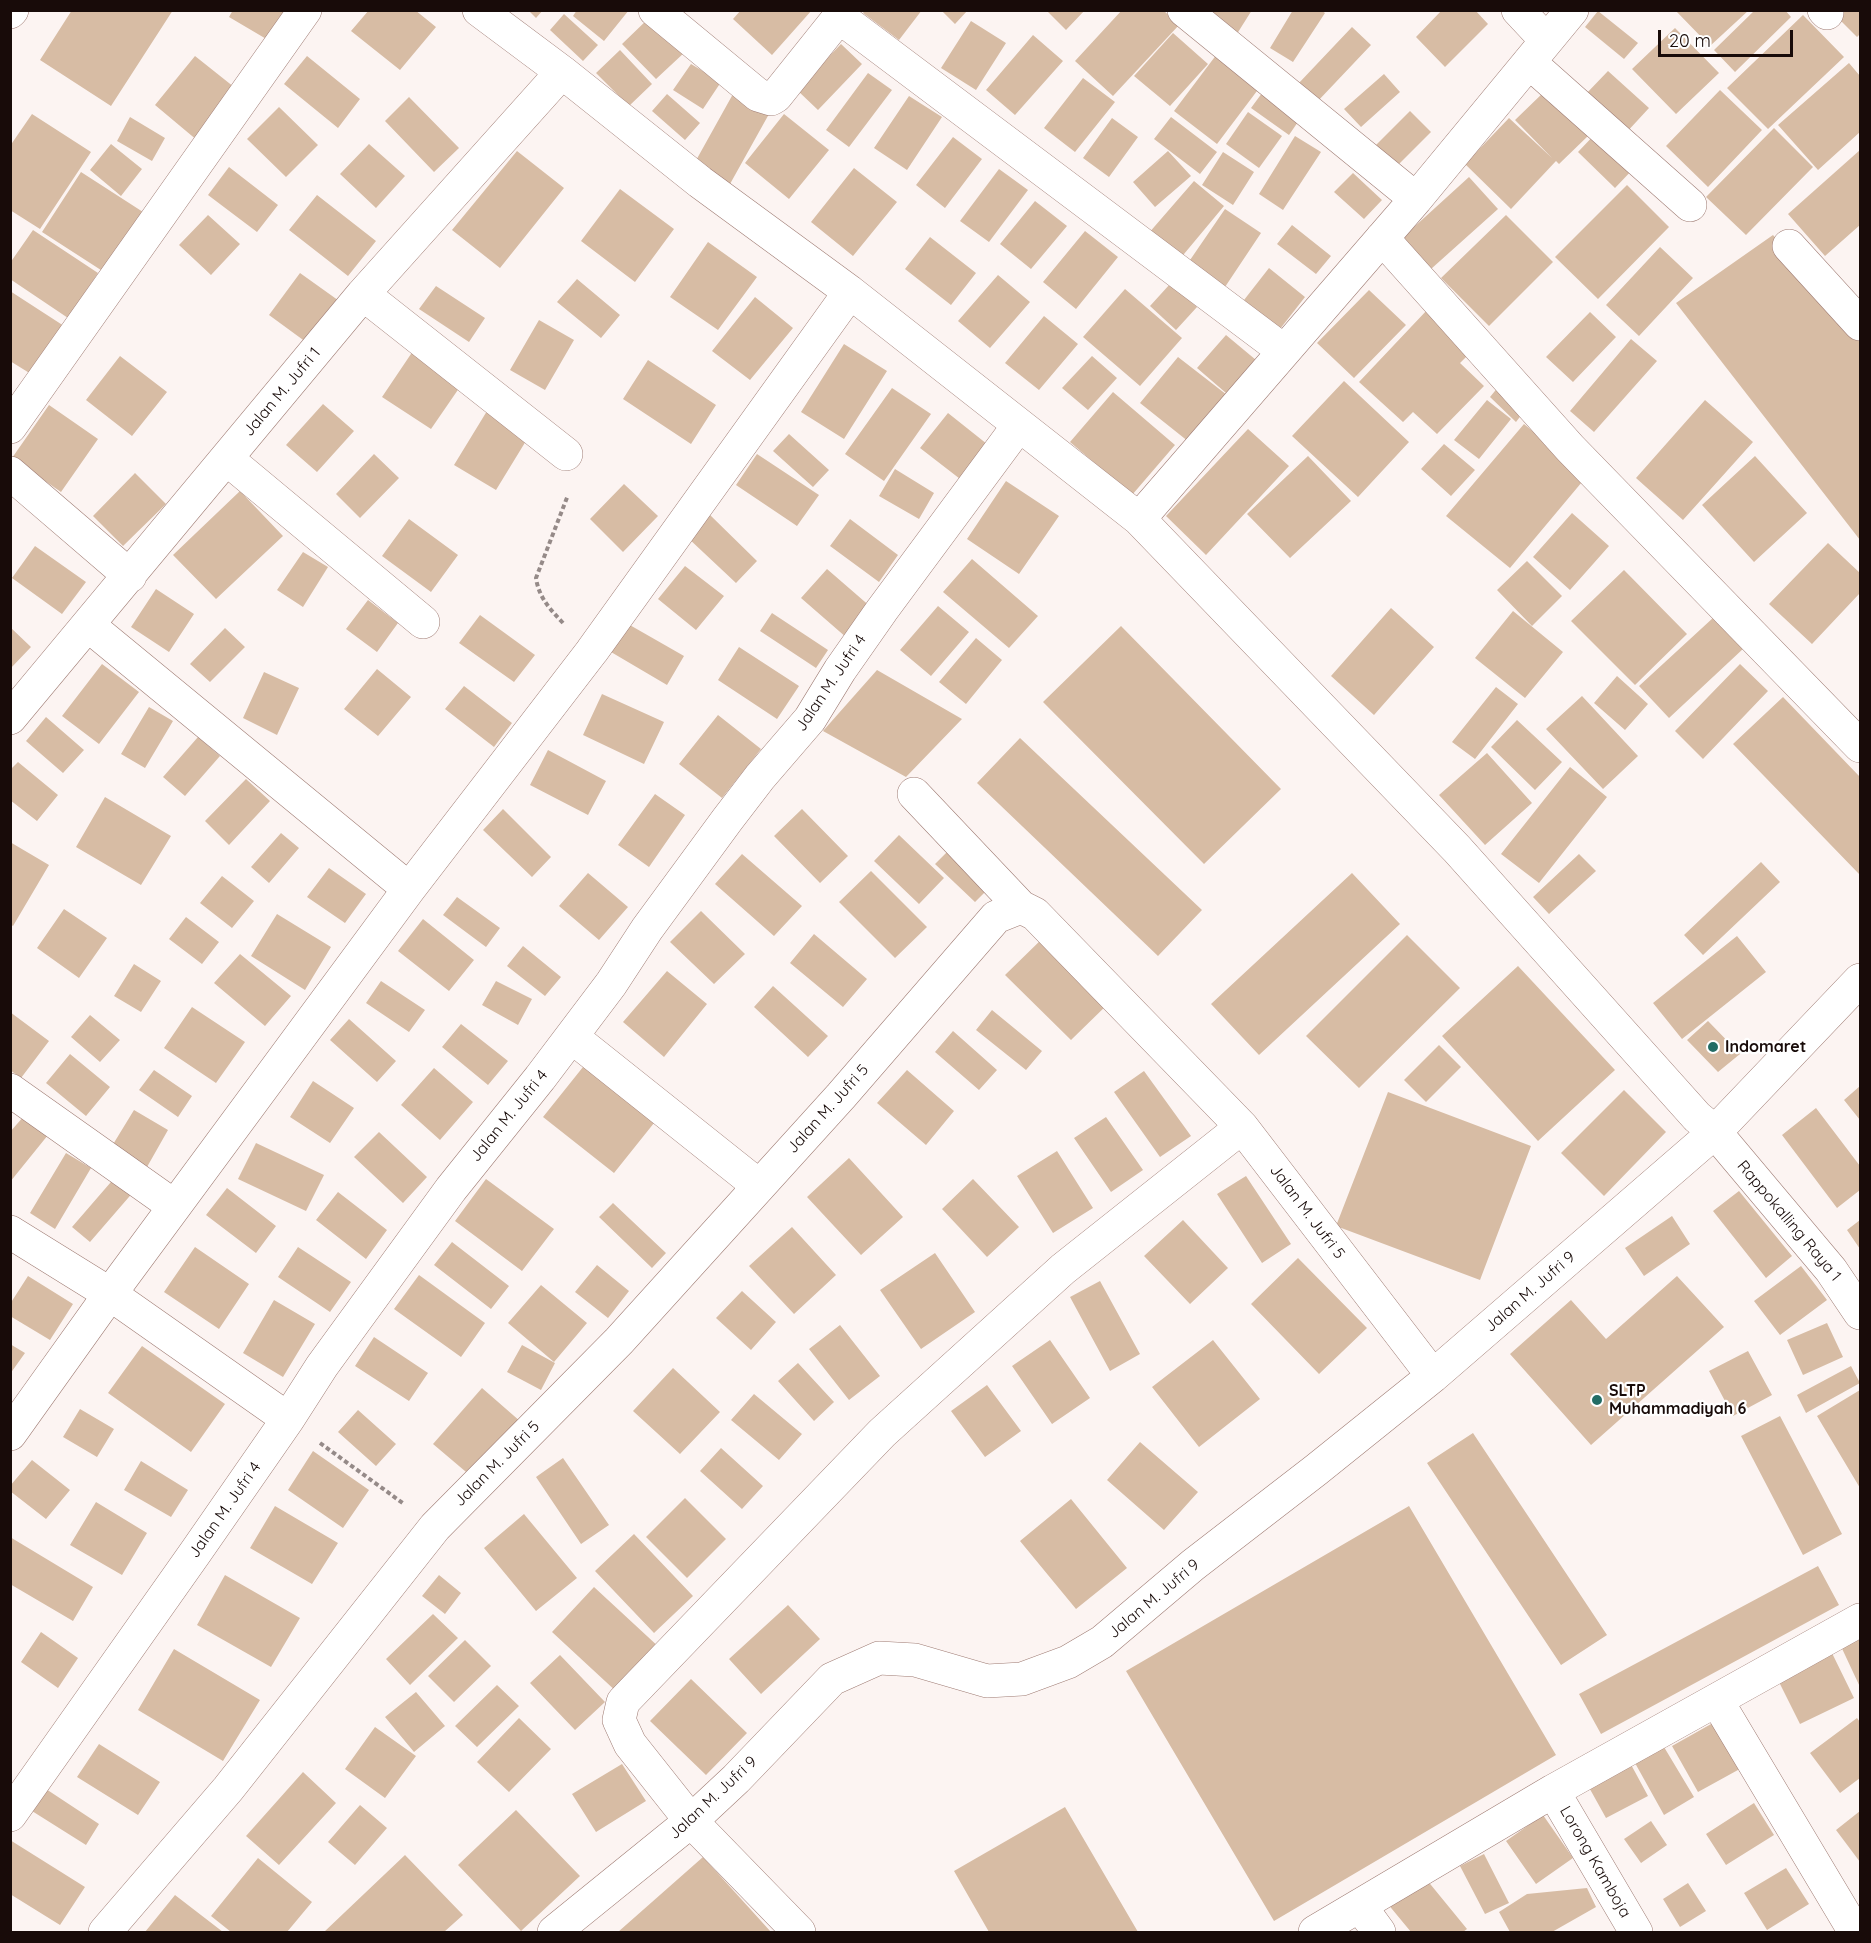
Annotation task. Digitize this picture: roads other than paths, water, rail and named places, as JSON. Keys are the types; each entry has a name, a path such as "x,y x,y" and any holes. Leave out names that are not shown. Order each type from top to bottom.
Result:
{"street":[{"path":"10,427 305,10"},
{"name":"Rappokalling Raya 1","path":"479,10 562,72 700,182 850,292 1139,519 1457,849 1697,1117 1715,1132 1831,1270 1860,1312"},
{"path":"655,10 758,95 771,99 776,96 839,13 1284,351"},
{"path":"1184,10 1416,199"},
{"path":"1518,10 1538,51 1690,205"},
{"path":"1139,519 1416,199 1572,10"},
{"name":"Jalan M. Jufri 1","path":"10,718 363,294 562,72"},
{"path":"1382,238 1570,448 1860,747"},
{"path":"1789,246 1860,324"},
{"path":"10,1434 174,1206 409,889 592,651 850,292"},
{"path":"363,294 566,454"},
{"name":"Jalan M. Jufri 4","path":"10,1815 288,1419 322,1366 451,1189 572,1037 720,828 810,719 840,670 888,601 1019,425"},
{"path":"227,459 423,622"},
{"path":"10,473 130,576"},
{"path":"88,625 409,889"},
{"path":"914,795 1021,907"},
{"name":"Jalan M. Jufri 5","path":"105,1932 228,1789 435,1527 619,1341 848,1087 996,917 1021,907 1035,914 1242,1127 1432,1376"},
{"name":"Jalan M. Jufri 9","path":"554,1932 691,1821 736,1779 832,1679 879,1658 915,1660 987,1681 1022,1679 1068,1662 1102,1642 1193,1565 1432,1376 1715,1132 1860,980"},
{"path":"572,1037 759,1186"},
{"path":"10,1090 174,1206"},
{"path":"799,1932 691,1821 630,1744 619,1720 623,1702 882,1433 1063,1269 1242,1127"},
{"path":"10,1232 110,1294 288,1419"},
{"path":"1315,1932 1553,1791 1860,1620"},
{"path":"1717,1701 1856,1932"},
{"name":"Lorong Kamboja","path":"1553,1791 1636,1932"},
{"path":"1360,1906 1379,1932"}],"place":[{"name":"Indomaret","path":"1713,1047"},
{"name":"SLTP Muhammadiyah 6","path":"1597,1400"}]}
